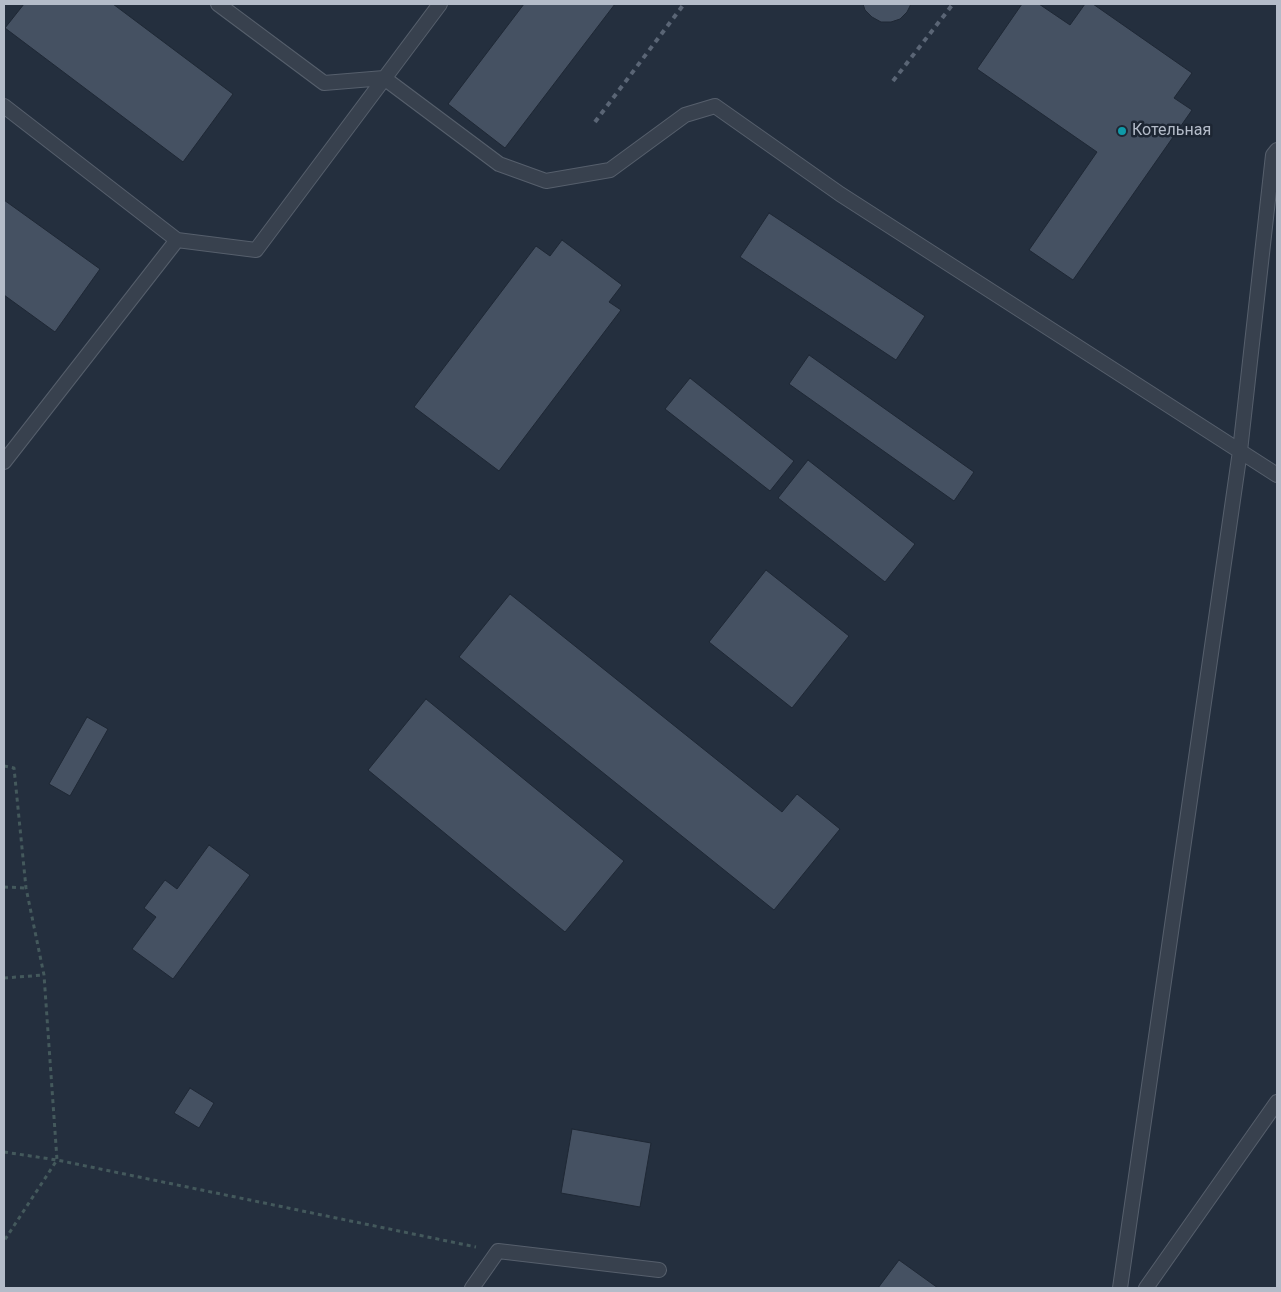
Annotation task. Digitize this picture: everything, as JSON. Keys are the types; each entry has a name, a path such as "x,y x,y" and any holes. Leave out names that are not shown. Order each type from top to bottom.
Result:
{"lane":[{"path":"218,4 324,83 384,78 499,164 546,181 610,170 685,115 716,106 840,194 1277,475"},
{"path":"4,106 177,240 256,250 440,4"},
{"path":"1120,1288 1240,451 1273,155 1277,150"},
{"path":"4,462 177,240"},
{"path":"1146,1288 1277,1102"},
{"path":"472,1288 498,1251 659,1270"}],"path":[{"path":"4,766 14,768 26,888 44,975 57,1160 4,1241"},
{"path":"4,887 26,888"},
{"path":"4,978 44,975"},
{"path":"4,1152 57,1160 498,1251"}],"building":[{"path":"24,4 113,4 233,94 183,162 5,28"},
{"path":"524,4 615,4 505,148 448,104"},
{"path":"863,4 911,4 907,12 900,19 891,22 881,22 865,10"},
{"name":"Котельная","path":"1022,4 1039,4 1070,25 1085,4 1093,4 1192,73 1174,98 1192,110 1073,280 1029,250 1097,152 977,69"},
{"path":"4,200 100,269 55,332 4,295"},
{"path":"769,213 925,316 896,360 740,257"},
{"path":"562,240 622,285 609,302 621,310 499,471 414,407 536,246 550,256"},
{"path":"809,355 974,472 954,501 789,384"},
{"path":"690,378 794,461 770,491 665,409"},
{"path":"808,460 915,544 885,582 778,498"},
{"path":"766,570 849,636 792,708 709,642"},
{"path":"510,594 782,812 797,794 840,829 774,910 459,657"},
{"path":"426,699 624,861 565,932 368,770"},
{"path":"87,717 108,729 70,796 49,784"},
{"path":"209,845 250,875 173,979 132,949 156,917 144,908 165,880 177,889"},
{"path":"190,1088 214,1103 199,1128 174,1113"},
{"path":"572,1129 651,1143 640,1207 561,1193"},
{"path":"899,1260 938,1288 878,1288"}],"railway":[{"path":"595,122 684,4"},
{"path":"893,81 953,4"}],"place":[{"name":"Котельная","path":"1122,131"}]}
